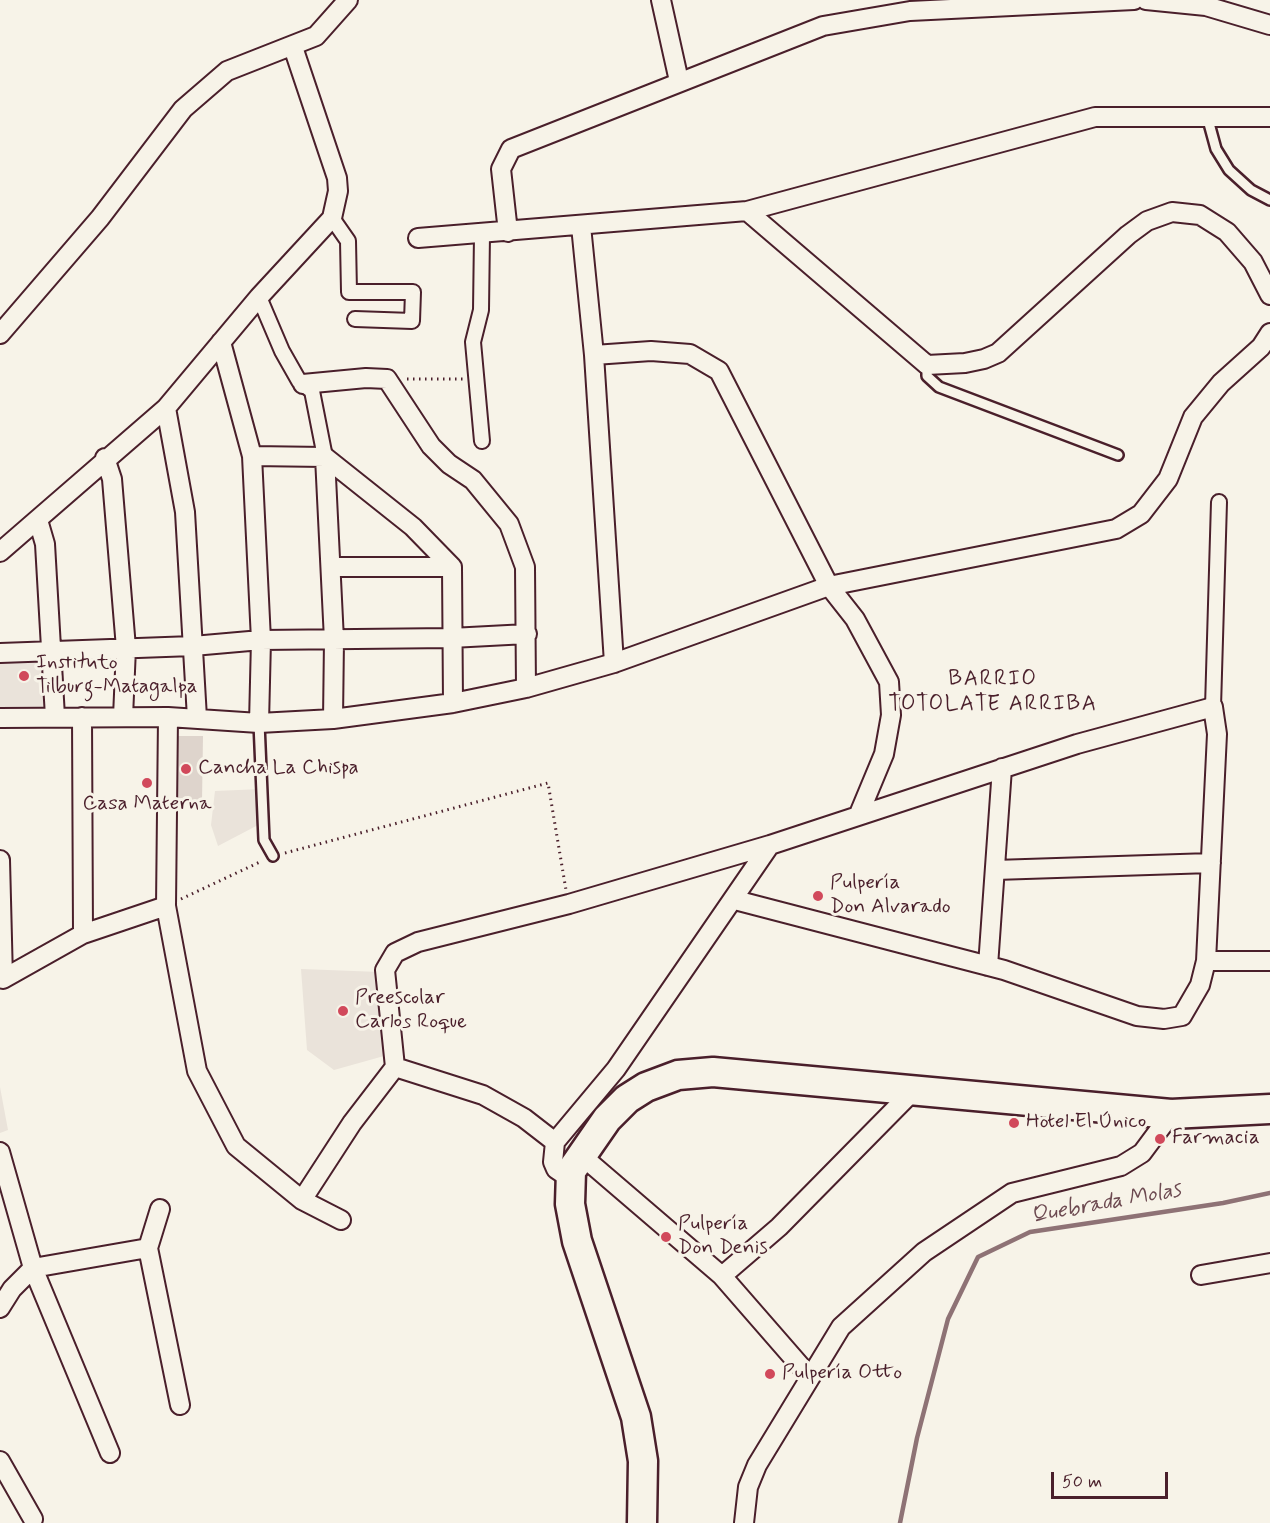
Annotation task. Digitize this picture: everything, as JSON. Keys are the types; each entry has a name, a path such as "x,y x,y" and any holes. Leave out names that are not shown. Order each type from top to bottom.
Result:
{"main road":[{"path":"642,1523 643,1461 636,1417 577,1241 570,1204 576,1167 607,1119 627,1100 646,1087 678,1075 724,1073 1171,1114 1270,1109"}],"street":[{"path":"0,334 100,218 183,109 227,71 256,58 293,47 316,36 348,0"},
{"path":"661,0 679,81"},
{"path":"508,232 501,169 511,149 679,81 834,24 910,11 1134,0"},
{"path":"1146,0 1206,6 1270,25"},
{"path":"0,552 166,408 259,297 332,218 338,191 337,178 293,47"},
{"path":"418,238 482,235 747,211 1095,117 1270,117"},
{"path":"747,211 927,365 965,363 998,353 1128,236 1147,221 1172,212 1200,215 1227,232 1253,262 1270,295"},
{"path":"332,218 348,241 349,291 413,292 412,321 355,319"},
{"path":"581,226 594,355 614,663"},
{"path":"482,235 481,310 473,342 482,441"},
{"path":"259,297 282,351 303,384 312,391 325,457 334,640 333,719"},
{"path":"0,718 168,717 259,723 333,719 453,703 526,687 614,663 829,586 1116,529 1141,514 1168,479 1193,417 1221,383 1261,347 1270,333"},
{"path":"221,342 252,456 261,640 259,723"},
{"path":"594,355 651,351 690,354 719,371 829,586 855,619 889,682 891,715 884,754 859,814"},
{"path":"303,384 378,377 387,379 431,447 448,464 473,480 509,524 525,567 526,687"},
{"path":"166,408 185,512 196,718"},
{"path":"252,456 325,457 413,527 452,567 453,703"},
{"path":"105,459 112,479 126,648 123,717"},
{"path":"735,900 988,966 1137,1016 1164,1019 1182,1016 1200,985 1206,961 1217,734 1213,707 1219,502"},
{"path":"38,520 45,544 55,717"},
{"path":"331,567 452,567"},
{"path":"0,653 193,646 261,640 451,638 527,634"},
{"path":"302,1200 352,1123 395,1067 385,970 395,953 418,942 569,904 770,845 1077,744 1213,707"},
{"path":"82,717 83,934"},
{"path":"168,717 166,906 197,1071 236,1146 302,1200 341,1220"},
{"path":"988,966 1002,768"},
{"path":"770,845 735,900 616,1069 555,1142 553,1162 556,1169 576,1167 722,1276 810,1377"},
{"path":"0,860 3,979 83,934 166,906"},
{"path":"994,870 1211,863"},
{"path":"1206,961 1270,961"},
{"path":"395,1067 483,1095 524,1118 555,1142"},
{"path":"722,1276 779,1227 914,1090"},
{"path":"744,1523 748,1487 756,1465 841,1327 924,1252 1012,1193 1122,1166 1142,1153 1171,1114"},
{"path":"0,1152 33,1268 110,1453"},
{"path":"160,1209 148,1248 180,1405"},
{"path":"0,1308 12,1289 33,1268 148,1248"},
{"path":"1201,1275 1270,1263"},
{"path":"0,1461 33,1519"}],"lane":[{"path":"1207,116 1216,149 1229,170 1251,190 1270,200"},
{"path":"927,365 927,376 939,387 1118,455"},
{"path":"259,723 264,840 273,856"}],"path":[{"path":"387,379 476,378"},
{"path":"166,906 273,856 548,783 569,904"}],"shaded area":[{"name":"Instituto Tilburg-Matagalpa","path":"45,642 50,709 0,714 0,643"},
{"name":"Cancha La Chispa","path":"170,736 203,736 202,802 169,801"},
{"path":"262,789 260,824 218,846 211,825 215,791"},
{"name":"Preescolar Carlos Roque","path":"301,969 380,972 384,1056 334,1070 307,1050"},
{"path":"0,1087 8,1130 0,1133"}],"waterway":[{"name":"Quebrada Molas","path":"900,1523 917,1438 948,1319 978,1257 1030,1232 1223,1203 1270,1193"}],"place":[{"name":"Instituto Tilburg-Matagalpa","path":"24,676"},
{"name":"Cancha La Chispa","path":"186,769"},
{"name":"Casa Materna","path":"147,783"},
{"name":"Pulpería Don Alvarado","path":"818,896"},
{"name":"Preescolar Carlos Roque","path":"343,1011"},
{"name":"Hotel El Único","path":"1014,1123"},
{"name":"Farmacia","path":"1160,1139"},
{"name":"Pulpería Don Denis","path":"666,1237"},
{"name":"Pulpería Otto","path":"770,1374"}],"district":[{"name":"BARRIO TOTOLATE ARRIBA","path":"993,692"}]}
